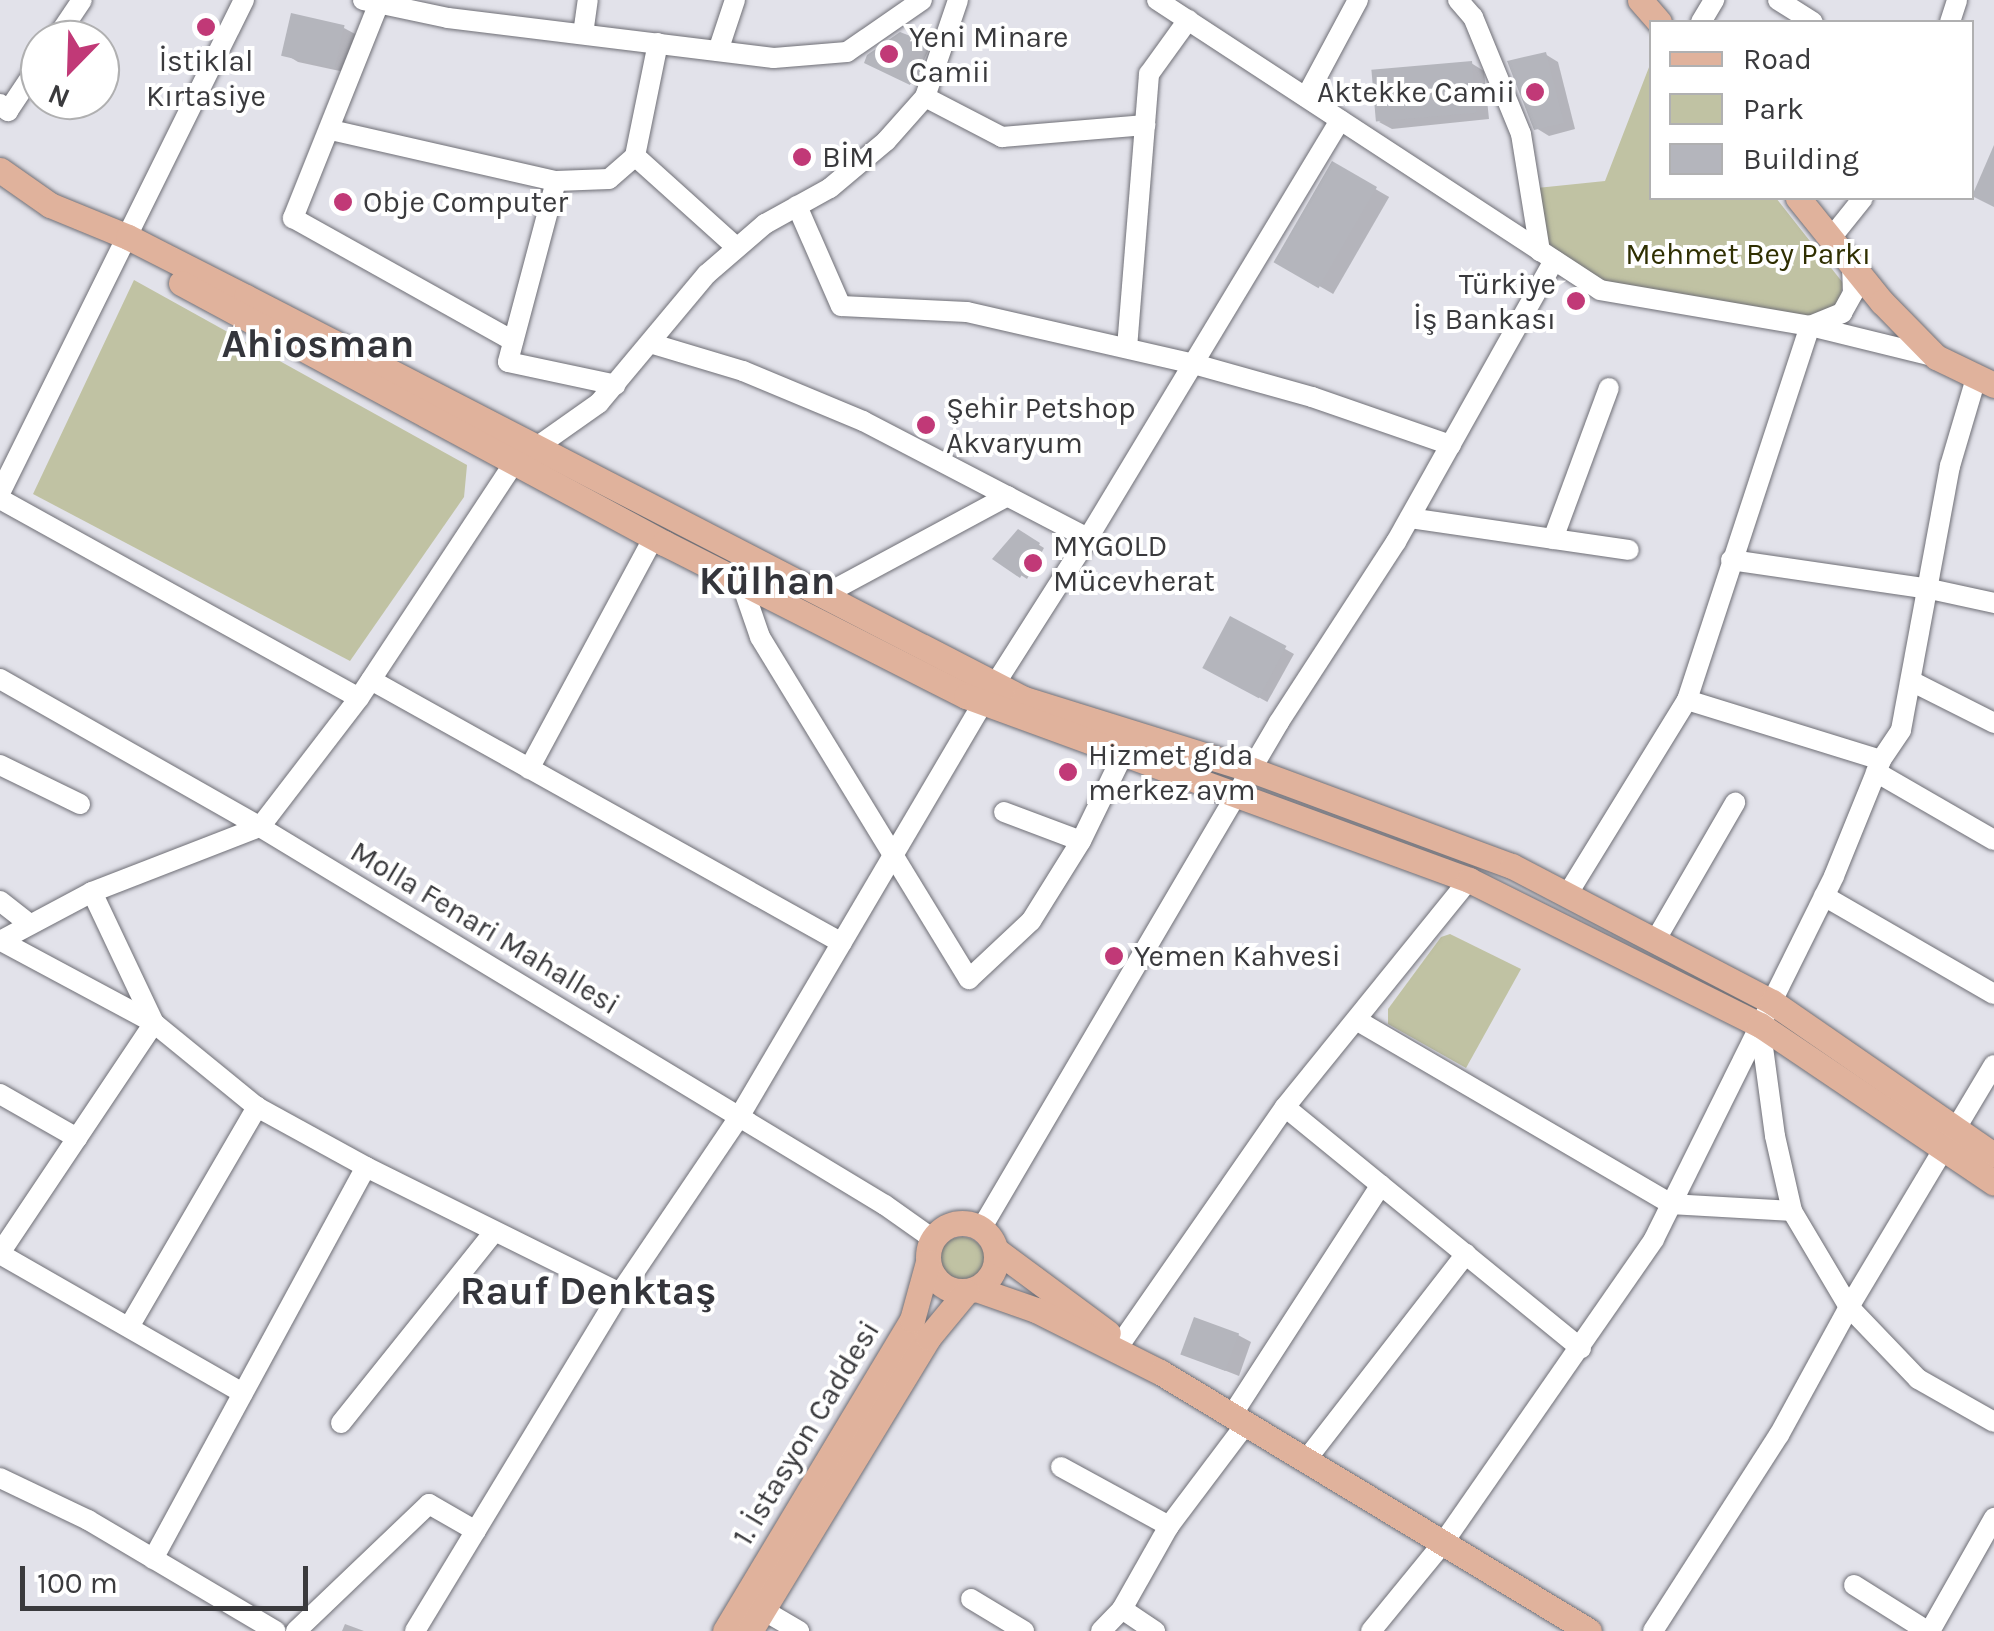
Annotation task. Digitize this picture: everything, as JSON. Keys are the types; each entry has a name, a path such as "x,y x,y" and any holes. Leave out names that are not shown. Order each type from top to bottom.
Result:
{"main road":[{"path":"1640,0 1657,20"},
{"path":"0,170 50,205 128,238 150,266 524,454 822,596 988,694"},
{"path":"1800,200 1852,265 1936,357 1985,381"},
{"path":"524,454 654,538 741,582 988,694 1245,782 1512,866 1655,941 1766,1014 1951,1139 1994,1183"},
{"path":"1245,782 1766,1014"},
{"path":"1951,1139 1994,1155"},
{"path":"1160,1372 996,1250 981,1228 960,1223 930,1250 937,1281 1036,1310 1160,1372 1589,1631"},
{"name":"1. İstasyon Caddesi","path":"725,1631 912,1320 930,1250"},
{"path":"971,1290 990,1277 996,1250"},
{"name":"1. İstasyon Caddesi","path":"756,1621 928,1338 971,1290"}],"street":[{"path":"244,0 0,496 365,689 530,769 842,944"},
{"path":"583,34 588,0"},
{"path":"718,51 734,0"},
{"path":"513,342 293,218 331,130 371,2 774,58 846,52 922,0"},
{"path":"620,1294 366,1168 257,1107 154,1023 1,941 28,923 92,892 260,827 365,689 524,454 599,404 707,274 737,248 765,224 830,188 872,153 925,97 958,0"},
{"path":"1157,0 1612,295 1810,326 1936,357"},
{"path":"1306,97 1358,0"},
{"path":"981,1228 1245,782 1410,518 1547,256 1521,134 1474,16 1458,0"},
{"path":"1778,0 1811,20"},
{"path":"1127,348 1150,74 1188,20"},
{"path":"331,130 556,181 609,179 635,156 658,43"},
{"path":"0,104 8,111 20,93"},
{"path":"925,97 1002,137 1146,125"},
{"path":"416,1631 620,1294 740,1117 988,694 1088,538 1340,120"},
{"path":"635,156 737,248"},
{"path":"556,181 508,362 616,385"},
{"path":"1830,238 1860,200"},
{"path":"797,206 841,306 968,312 1127,348 1312,397 1451,445"},
{"path":"1567,895 1688,700 1730,560 1810,326 1842,313 1854,293 1852,265"},
{"path":"652,344 743,371 864,421 1088,538"},
{"path":"1371,1631 1443,1543 1654,1239 1824,896 1878,766 1901,730 1950,466 1985,381"},
{"path":"1553,539 1608,388"},
{"path":"822,596 1008,496"},
{"path":"1410,518 1629,550"},
{"path":"530,769 654,538"},
{"path":"1730,560 1930,589 1994,603"},
{"path":"741,582 760,637 896,853 968,979 1031,920 1081,841 1128,743"},
{"name":"Molla Fenari Mahallesi","path":"0,679 260,827 740,1117 930,1250"},
{"path":"1911,681 1994,723"},
{"path":"1688,700 1878,766 1993,837"},
{"path":"0,765 80,804"},
{"path":"1655,941 1735,803"},
{"path":"1004,812 1081,841"},
{"path":"1121,1343 1285,1108 1469,880"},
{"path":"92,892 154,1023"},
{"path":"1824,896 1994,994"},
{"path":"0,901 28,923"},
{"path":"1766,1014 1774,1136 1792,1210 1848,1307 1918,1378 1994,1422"},
{"path":"1358,1021 1670,1204 1792,1210"},
{"path":"154,1023 0,1253 243,1393"},
{"path":"1654,1631 1779,1435 1848,1307 1994,1065"},
{"path":"0,1094 76,1138"},
{"path":"129,1328 257,1107"},
{"path":"1285,1108 1581,1348"},
{"path":"153,1559 366,1168"},
{"path":"1101,1631 1122,1609 1169,1526 1239,1420 1381,1186"},
{"path":"341,1423 494,1232"},
{"path":"1306,1460 1466,1254"},
{"path":"1062,1468 1169,1526"},
{"path":"0,1478 153,1559 276,1631"},
{"path":"296,1631 429,1504 476,1531"},
{"path":"1854,1585 1929,1631 1994,1518"},
{"path":"970,1599 1024,1631"},
{"path":"1122,1609 1155,1631"},
{"path":"756,1621 799,1631"}],"green space":[{"name":"Mehmet Bey Parkı","path":"1649,67 1649,200 1778,200 1843,283 1839,304 1818,320 1601,285 1546,248 1537,188 1605,181"},
{"path":"134,280 467,465 464,497 350,661 33,494"},
{"path":"1450,934 1521,969 1466,1068 1388,1024 1388,1009 1441,937"},
{"path":"962,1237 978,1244 985,1260 978,1276 962,1283 946,1276 939,1260 946,1244"}],"building":[{"path":"291,13 345,25 335,68 281,56"},
{"name":"Yeni Minare Camii","path":"900,32 918,39 908,60 918,65 910,85 864,63 867,55"},
{"name":"Aktekke Camii","path":"1546,52 1564,123 1534,130 1507,61"},
{"path":"1472,61 1477,113 1376,122 1371,70"},
{"path":"1994,145 1994,207 1974,197"},
{"path":"1332,161 1377,187 1319,288 1274,262"},
{"path":"1018,529 1040,543 1020,578 992,559"},
{"path":"1230,616 1287,646 1259,698 1202,668"},
{"path":"1194,1317 1239,1333 1225,1371 1180,1355"}],"place":[{"name":"İstiklal Kırtasiye","path":"206,27"},
{"name":"Yeni Minare Camii","path":"889,54"},
{"name":"Aktekke Camii","path":"1535,92"},
{"name":"BİM","path":"802,157"},
{"name":"Obje Computer","path":"343,202"},
{"name":"Türkiye İş Bankası","path":"1576,301"},
{"name":"Şehir Petshop Akvaryum","path":"926,425"},
{"name":"MYGOLD Mücevherat","path":"1033,563"},
{"name":"Hizmet gıda merkez avm","path":"1068,772"},
{"name":"Yemen Kahvesi","path":"1114,956"}],"district":[{"name":"Ahiosman","path":"318,344"},
{"name":"Külhan","path":"767,581"},
{"name":"Rauf Denktaş","path":"588,1291"}]}
